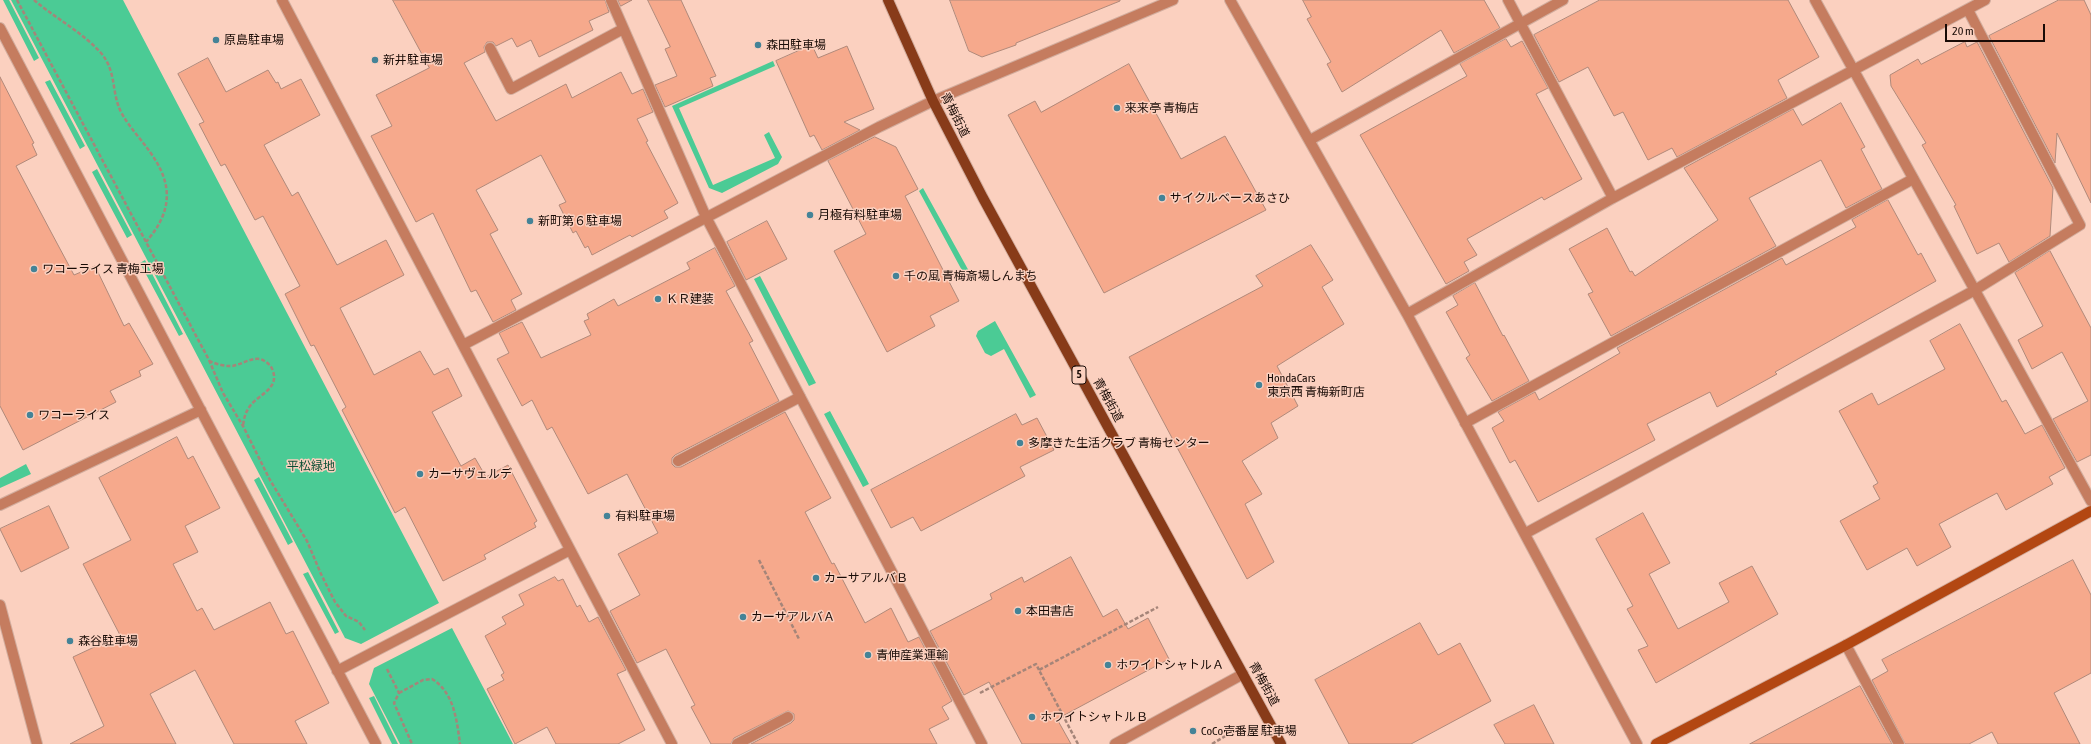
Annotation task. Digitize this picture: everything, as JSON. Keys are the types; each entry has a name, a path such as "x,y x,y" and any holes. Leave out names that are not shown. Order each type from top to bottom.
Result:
{"main road":[{"name":"青梅街道","path":"888,0 933,101 983,198 1281,744"}],"street":[{"path":"282,0 672,744"},
{"path":"611,0 706,217 982,744"},
{"path":"463,345 706,217 933,101 1173,0"},
{"path":"1230,0 1407,314 1638,744"},
{"path":"1508,0 1613,198"},
{"path":"1310,140 1520,22 1563,0"},
{"path":"1815,0 2091,501"},
{"path":"1407,314 1613,198 1985,0"},
{"path":"1526,533 1975,290 2080,225 1968,10"},
{"path":"0,28 376,744"},
{"path":"490,48 511,89 623,29"},
{"path":"1465,423 1913,179"},
{"path":"678,460 800,397"},
{"path":"0,505 201,410"},
{"path":"1656,744 1846,645 2091,511"},
{"path":"337,672 570,550"},
{"path":"0,605 37,744"},
{"path":"1846,645 1899,744"},
{"path":"1115,744 1243,674"},
{"path":"737,744 788,717"}],"path":[{"path":"17,0 209,361 223,394 243,426 270,480 304,536 335,602 346,616 359,622 369,635"},
{"path":"34,0 84,37 105,58 113,74 121,112 162,171 166,188 167,209 158,227 146,242"},
{"path":"209,361 235,366 256,359 264,360 272,367 275,376 273,385 250,406 244,415 243,426"},
{"path":"759,560 799,639"},
{"path":"1039,670 1158,607"},
{"path":"960,703 1036,664 1078,744"},
{"path":"386,667 399,693"},
{"path":"412,744 394,703 399,693 423,680 432,679 438,683 454,709 460,744"},
{"path":"1212,744 1227,735"}],"green space":[{"path":"3,0 9,0 39,58 34,61"},
{"name":"平松緑地","path":"11,0 123,0 439,603 361,644 345,638"},
{"path":"773,61 775,66 679,108 713,185 775,158 764,135 769,132 782,157 778,164 722,193 709,188 672,106"},
{"path":"50,80 85,146 80,149 45,82"},
{"path":"97,169 132,235 127,238 92,172"},
{"path":"923,188 970,273 965,276 919,191"},
{"path":"145,260 183,334 179,336 140,263"},
{"path":"760,276 816,383 809,386 754,279"},
{"path":"995,321 1036,395 1030,398 1004,349 991,356 985,353 976,336 978,331"},
{"path":"830,411 869,484 863,487 824,414"},
{"path":"26,464 31,474 0,488 0,478"},
{"path":"259,477 293,542 288,545 254,480"},
{"path":"308,572 339,632 335,634 303,574"},
{"path":"452,628 513,744 400,744 369,684 374,668"},
{"path":"374,696 398,744 392,744 369,698"}],"building":[{"path":"393,0 605,0 609,12 589,21 593,30 539,57 531,40 517,47 512,38 496,46 493,42 487,42 484,47 485,52 464,63 496,121 566,84 572,98 621,72 632,94 643,89 653,112 637,119 648,141 646,142 678,203 664,211 668,218 632,237 630,235 592,255 588,246 585,248 576,231 573,233 559,205 566,202 541,155 476,190 498,230 490,234 522,294 511,300 516,310 493,322 476,290 471,292 433,213 416,222 371,136 392,126 376,95 429,68"},
{"path":"618,0 632,0 621,6"},
{"path":"648,0 681,0 716,76 710,78 713,86 665,107 655,85 677,76 665,49 670,47"},
{"path":"950,0 1120,1 1016,43 1016,45 982,57 969,51"},
{"path":"1303,0 1484,0 1500,28 1454,53 1441,30 1342,92 1327,64 1331,62 1307,19 1311,17"},
{"path":"1600,0 1788,0 1819,57 1778,80 1787,98 1677,157 1672,148 1648,160 1623,112 1614,116 1588,67 1559,82 1534,35"},
{"path":"2059,0 2084,0 2091,15 2091,203 2057,133 2055,163 1989,36"},
{"path":"1506,39 1511,47 1522,41 1548,88 1536,94 1582,179 1544,200 1542,197 1467,239 1477,255 1464,262 1469,271 1446,284 1360,135 1467,76 1460,64"},
{"path":"1965,42 1967,47 1977,42 2053,188 2050,236 2009,262 1999,243 1977,254 1954,206 1956,205 1922,145 1926,143 1891,86 1890,75 1918,59 1921,64"},
{"path":"812,45 818,58 847,46 874,109 844,122 860,130 822,150 814,135 810,137 776,61"},
{"path":"208,58 226,92 268,70 276,83 278,82 281,89 301,79 320,115 264,145 292,196 298,192 337,265 386,240 404,275 340,308 374,375 420,351 434,375 448,368 462,396 432,412 461,466 475,458 486,477 508,465 537,521 534,523 536,527 484,555 486,559 443,581 405,507 395,513 342,410 346,407 314,345 311,346 285,294 300,286 263,216 255,220 225,164 221,166 199,124 204,122 178,74"},
{"path":"1129,64 1181,159 1225,136 1266,210 1104,293 1008,115 1035,101 1041,112"},
{"path":"0,77 34,143 32,144 37,155 16,166 51,232 74,275 95,266 124,326 129,323 153,364 139,371 141,376 110,391 116,402 23,450 0,406"},
{"path":"1841,103 1865,147 1861,149 1882,189 1846,208 1821,160 1749,198 1776,246 1611,336 1588,294 1593,292 1569,249 1607,228 1630,272 1632,271 1635,276 1718,220 1684,168 1793,109 1802,125"},
{"path":"875,137 896,147 918,189 905,196 959,301 930,316 935,326 887,352 834,251 866,234 828,161"},
{"path":"1888,200 1918,255 1921,253 1936,281 1775,372 1777,374 1717,407 1710,392 1647,424 1655,440 1538,502 1515,460 1510,463 1492,428 1504,421 1498,412 1535,392 1539,400 1620,353 1617,348 1782,258 1786,265 1856,227 1852,220"},
{"path":"767,221 787,259 746,280 727,242"},
{"path":"1311,245 1333,280 1322,287 1344,324 1277,366 1298,406 1271,423 1278,438 1242,461 1262,494 1245,504 1274,562 1247,579 1129,357 1263,286 1256,276"},
{"path":"715,248 735,286 726,291 753,341 749,343 779,401 675,455 672,458 672,464 675,467 681,467 785,412 831,498 805,512 832,564 834,563 865,623 891,608 908,642 919,637 952,701 942,707 949,719 929,729 937,744 751,744 791,723 794,720 794,714 788,711 734,738 731,744 711,744 691,707 695,705 666,649 637,663 610,611 640,595 618,554 658,533 627,474 588,494 552,427 547,430 532,400 522,406 497,359 509,353 499,333 522,322 541,358 591,335 584,321 589,319 587,314 614,299 618,306 690,269 687,263"},
{"path":"2050,251 2091,328 2091,455 2077,462 2053,419 2088,401 2062,352 2032,369 2018,340 2043,326 2015,273"},
{"path":"1475,283 1529,381 1492,401 1466,358 1470,355 1446,312 1458,305 1453,296"},
{"path":"1960,324 2002,402 2006,400 2025,434 2042,425 2065,468 2049,477 2053,484 2006,510 1997,493 1939,524 1951,547 1917,566 1907,548 1867,570 1840,521 1880,499 1873,486 1878,483 1839,411 1872,393 1878,405 1945,369 1930,341"},
{"path":"1016,414 1022,425 1037,418 1054,450 1020,467 1025,476 921,531 913,517 891,528 871,490"},
{"path":"177,437 188,459 193,456 220,508 185,526 198,552 173,564 197,611 202,608 214,630 270,602 286,634 293,631 329,703 295,721 307,744 234,744 195,670 150,694 176,744 70,744 104,726 73,657 120,635 83,564 131,540 99,478"},
{"path":"49,506 69,548 21,572 0,529"},
{"path":"1643,513 1670,563 1649,574 1678,629 1729,602 1719,583 1752,566 1778,614 1656,683 1638,650 1648,646 1627,609 1633,606 1596,539"},
{"path":"1071,557 1103,617 1117,609 1128,629 1148,618 1169,659 1057,719 1071,744 1022,744 989,682 964,695 930,631 992,599 990,594 1022,577 1024,582"},
{"path":"2073,560 2091,595 2091,673 2054,693 2080,744 1998,744 1992,732 1969,744 1905,744 1872,680 1888,671 1882,660"},
{"path":"555,577 558,581 563,579 577,607 580,605 589,622 598,617 626,670 617,674 645,730 618,744 556,744 547,727 515,744 487,689 504,680 501,675 504,673 485,636 506,624 502,617 524,605 519,595"},
{"path":"1420,623 1438,655 1460,643 1491,701 1411,744 1349,744 1315,680"},
{"path":"1860,686 1892,744 1750,744"},
{"path":"1534,705 1554,744 1505,744 1494,725"}],"place":[{"name":"原島駐車場","path":"216,40"},
{"name":"森田駐車場","path":"758,45"},
{"name":"新井駐車場","path":"375,60"},
{"name":"来来亭 青梅店","path":"1117,108"},
{"name":"サイクルベースあさひ","path":"1162,198"},
{"name":"月極有料駐車場","path":"810,215"},
{"name":"新町第６駐車場","path":"530,221"},
{"name":"ワコーライス 青梅工場","path":"34,269"},
{"name":"千の風 青梅斎場しんまち","path":"896,276"},
{"name":"ＫＲ建装","path":"658,299"},
{"name":"HondaCars 東京西 青梅新町店","path":"1259,385"},
{"name":"ワコーライス","path":"30,415"},
{"name":"多摩きた生活クラブ 青梅センター","path":"1020,443"},
{"name":"カーサヴェルデ","path":"420,474"},
{"name":"有料駐車場","path":"607,516"},
{"name":"カーサアルバＢ","path":"816,578"},
{"name":"本田書店","path":"1018,611"},
{"name":"カーサアルバＡ","path":"743,617"},
{"name":"森谷駐車場","path":"70,641"},
{"name":"青伸産業運輸","path":"868,655"},
{"name":"ホワイトシャトルＡ","path":"1108,665"},
{"name":"ホワイトシャトルＢ","path":"1032,717"},
{"name":"CoCo壱番屋 駐車場","path":"1193,731"}]}
